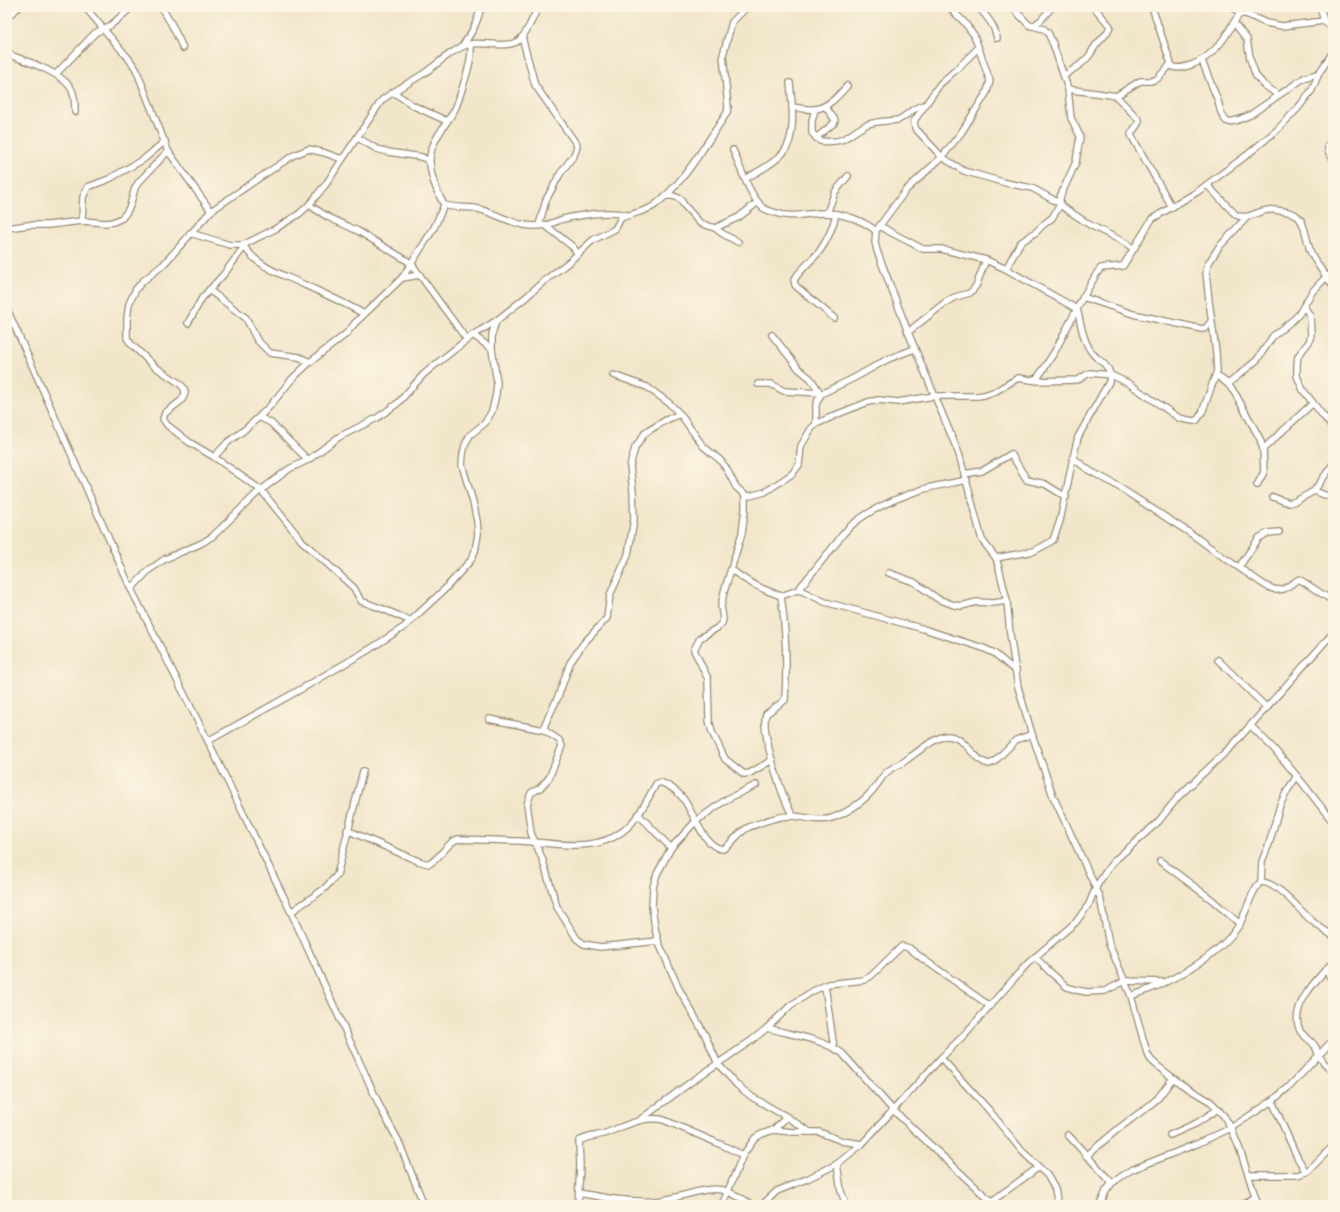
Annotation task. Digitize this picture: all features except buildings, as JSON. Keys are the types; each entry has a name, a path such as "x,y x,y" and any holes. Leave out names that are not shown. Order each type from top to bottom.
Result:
{"street":[{"path":"7,17 19,7"},
{"path":"85,7 104,28 136,69 168,151 211,211"},
{"path":"56,74 95,33 119,19 132,7"},
{"path":"161,7 183,48"},
{"path":"462,47 472,33 481,7"},
{"path":"188,323 198,304 244,246 300,214 309,205 358,138 382,100 462,47 482,43 508,45 517,42 522,37 538,7"},
{"path":"131,589 149,570 165,559 213,536 261,490 289,469 308,460 339,437 377,418 398,404 423,375 473,335 496,321 525,298 593,240 615,229 621,218 654,206 665,196 690,166 727,113 728,107 723,55 732,22 747,7"},
{"path":"949,7 974,35 990,81 986,92 961,133 942,157 906,190 876,231 875,242 877,251 914,349 959,454 982,540 996,558 1007,601 1010,634 1018,687 1032,734 1052,796 1096,887 1103,907 1109,944 1125,981 1144,1046 1150,1060 1173,1078 1211,1102 1218,1109 1231,1128 1249,1175 1254,1197 1258,1205"},
{"path":"978,7 995,27 997,38"},
{"path":"1006,269 1020,243 1052,218 1060,204 1060,197 1076,162 1080,144 1080,136 1070,118 1068,89 1065,76 1048,33 1044,29 1029,25 1012,7"},
{"path":"1033,26 1041,20 1052,7"},
{"path":"1065,76 1089,56 1096,44 1107,33 1110,26 1094,7"},
{"path":"1152,7 1171,64 1173,67 1177,68 1202,61 1223,41 1240,14"},
{"path":"1232,7 1238,10 1240,14"},
{"path":"1320,7 1324,21 1333,28"},
{"path":"1240,14 1246,14 1266,23 1282,26 1324,21"},
{"path":"1234,23 1247,39 1250,60 1256,76 1264,85 1278,95"},
{"path":"522,37 535,85 577,145 574,155 560,174 546,200 542,225"},
{"path":"430,165 436,139 455,109 470,63 472,54 471,44"},
{"path":"978,48 959,68 940,84 914,121 915,128 942,157 964,171 1006,184 1032,188 1060,204 1090,226 1124,242 1134,249"},
{"path":"1031,380 1037,378 1043,370 1083,297 1101,268 1123,266 1152,219 1207,185 1277,130 1298,108 1312,90 1318,73 1333,52"},
{"path":"7,54 35,64 56,74 71,87 75,112"},
{"path":"1202,61 1218,100 1221,113 1226,121 1244,118 1304,78 1318,73"},
{"path":"1116,96 1140,81 1151,81 1157,79 1171,64"},
{"path":"745,179 766,167 783,154 789,145 791,139 792,107 790,83"},
{"path":"792,107 815,110 825,106 848,86"},
{"path":"1068,89 1097,92 1116,96 1139,120 1139,123 1131,135 1172,207"},
{"path":"393,92 414,106 447,121"},
{"path":"815,110 811,128 812,133 816,138 823,141 837,141 846,139 867,124 898,120 916,107 925,105"},
{"path":"816,138 834,123 835,120 825,106"},
{"path":"358,138 377,149 388,152 422,156 430,165 438,195 444,205 453,208 474,208 523,226 542,225 601,213 614,212 627,215"},
{"path":"1333,140 1328,145 1328,151 1333,159"},
{"path":"82,220 83,197 85,189 88,186 109,179 144,159 165,141"},
{"path":"342,160 325,153 309,149 288,159 211,211 163,264 136,289 129,304 127,338 131,344 154,366 179,382 184,388 185,393 181,401 164,413 163,419 167,425 189,442 214,457 261,490 302,541 354,588 360,601 411,621"},
{"path":"734,150 745,179 763,208 787,216 827,213 836,214 863,223 876,231"},
{"path":"7,228 28,225 48,225 82,220 106,223 122,218 130,206 138,183 168,151"},
{"path":"827,213 834,192 848,176"},
{"path":"1207,185 1236,215 1241,217 1247,217 1267,210 1287,212 1298,216 1302,222 1311,253 1333,286"},
{"path":"665,196 673,196 681,199 683,204 700,223 715,228 738,242"},
{"path":"715,228 739,217 758,202"},
{"path":"309,205 328,217 358,231 411,263 467,340"},
{"path":"214,457 228,442 243,431 270,406 292,379 310,362 346,334 364,314 402,278 436,224 444,205"},
{"path":"834,318 797,288 794,280 820,251 836,214"},
{"path":"613,375 647,387 669,403 680,414 703,446 720,460 736,487 745,495 757,495 765,492 792,474 799,465 801,446 804,439 816,424 868,402 879,400 898,402 934,396 977,396 996,391 1018,378 1038,381 1077,380 1090,373 1111,375 1128,384 1179,418 1193,421 1197,420 1202,413 1216,375 1216,352 1206,272 1208,264 1219,247 1247,217"},
{"path":"542,225 573,247 578,254"},
{"path":"880,226 923,249 941,249 986,260 1006,269 1077,310 1088,347 1093,354 1108,368 1111,375 1110,382 1078,437 1060,521 1052,540 1034,551 996,558"},
{"path":"190,233 230,245 244,246 255,260 269,269 310,287 364,314"},
{"path":"908,332 946,302 955,297 970,293 976,286 986,260"},
{"path":"1228,384 1257,360 1273,336 1294,319 1312,292 1326,276 1333,273"},
{"path":"402,278 420,275"},
{"path":"209,290 246,318 257,340 270,353 299,357 310,362"},
{"path":"1083,297 1133,314 1202,329 1206,328 1211,321"},
{"path":"1304,306 1310,316 1311,335 1309,342 1298,356 1297,376 1304,390 1333,428"},
{"path":"7,309 131,589 208,741 291,912 381,1109 398,1140 424,1205"},
{"path":"208,741 370,649 411,621 444,590 470,560 475,551 478,534 473,502 462,465 462,454 464,445 470,435 485,423 492,411 497,383 492,349 492,334 496,321"},
{"path":"473,335 492,349"},
{"path":"772,335 799,369 811,379 821,394"},
{"path":"758,384 771,384 784,391 821,394 886,360 914,349"},
{"path":"1216,375 1228,384 1251,420 1260,439 1263,449 1264,472 1257,485"},
{"path":"816,424 816,404 821,394"},
{"path":"1263,449 1313,403"},
{"path":"544,730 545,724 558,697 570,664 583,644 606,618 610,595 628,555 634,519 630,466 635,448 645,433 666,420 680,414"},
{"path":"259,417 271,423 308,460"},
{"path":"964,474 982,470 1011,454 1027,480 1045,484 1066,497"},
{"path":"1073,458 1090,471 1111,482 1193,535 1266,586 1276,590 1284,589 1299,579 1333,601"},
{"path":"1273,497 1289,503 1296,502 1314,491 1333,464"},
{"path":"731,569 742,579 752,585 781,596 798,590 843,533 860,519 888,503 925,489 967,480"},
{"path":"1314,491 1333,498"},
{"path":"745,495 742,533 721,606 723,619 722,623 717,628 700,638 694,650 708,680 709,720 712,732 725,759 744,774 750,773 772,760"},
{"path":"1239,567 1259,538 1268,533 1279,532"},
{"path":"889,573 914,582 938,598 954,605 961,606 977,602 993,603 1007,601"},
{"path":"798,590 825,602 924,629 983,648 994,653 1016,670"},
{"path":"781,596 785,623 785,700 784,703 769,710 764,718 764,728 772,760 786,802 793,816"},
{"path":"762,1205 776,1191 809,1178 837,1164 862,1144 1035,957 1076,922 1089,904 1096,887 1114,861 1158,822 1178,797 1228,750 1333,633"},
{"path":"1218,660 1267,708"},
{"path":"489,719 544,730 559,740 562,746 549,778 540,788 531,793 528,804 531,833 544,864 557,907 577,939 584,944 600,947 658,941"},
{"path":"1250,726 1274,749 1298,776 1333,822"},
{"path":"347,830 425,864 432,863 455,840 535,841 572,845 600,843 623,831 638,814 656,784 660,782 669,787 682,798 696,820 700,830 710,842 720,849 725,849 743,830 775,819 793,816 823,820 839,815 859,804 871,793 890,769 940,738 948,736 962,742 982,761 989,764 994,762 1016,740 1032,734"},
{"path":"291,912 317,895 334,879 339,869 347,830 363,770"},
{"path":"1130,996 1147,991 1183,973 1218,948 1234,933 1240,924 1254,890 1261,882 1262,861 1269,844 1280,806 1287,791 1298,776"},
{"path":"756,785 727,799 696,820 671,848 657,874 653,887 653,918 658,941 679,988 705,1035 718,1064 737,1085 747,1093 810,1132"},
{"path":"638,814 671,848"},
{"path":"1160,861 1211,899 1240,924"},
{"path":"1261,882 1266,883 1276,889 1312,921 1333,936"},
{"path":"578,1205 579,1142 615,1130 641,1119 767,1028 791,1005 813,991 825,986 836,983 864,980 871,976 898,948 904,946 990,1006"},
{"path":"1035,957 1067,986 1076,990 1087,992 1105,991 1125,981 1165,983"},
{"path":"1333,962 1304,998 1297,1015 1299,1029 1316,1047 1319,1056 1333,1071"},
{"path":"1326,970 1333,982"},
{"path":"825,986 834,1048"},
{"path":"767,1028 813,1039 842,1053 850,1060 875,1092 893,1110 995,1203 1039,1167"},
{"path":"1100,1205 1106,1192 1112,1184 1135,1168 1192,1146 1231,1128 1272,1101 1290,1086 1333,1040"},
{"path":"940,1058 988,1109 1022,1151 1052,1181 1058,1205"},
{"path":"1086,1156 1158,1098 1173,1078"},
{"path":"1272,1101 1296,1157 1306,1172"},
{"path":"1170,1135 1197,1123 1218,1109"},
{"path":"722,1205 742,1155 755,1138 773,1130 787,1117"},
{"path":"641,1119 655,1118 664,1120 742,1155"},
{"path":"773,1130 789,1132 820,1132 842,1141 862,1144"},
{"path":"1068,1135 1112,1184"},
{"path":"1249,1175 1291,1176 1306,1172 1332,1149"},
{"path":"837,1164 841,1190 846,1205"},
{"path":"579,1193 618,1201 649,1201 667,1200 707,1190 722,1190 753,1205"},
{"path":"1242,1205 1254,1197"}]}
